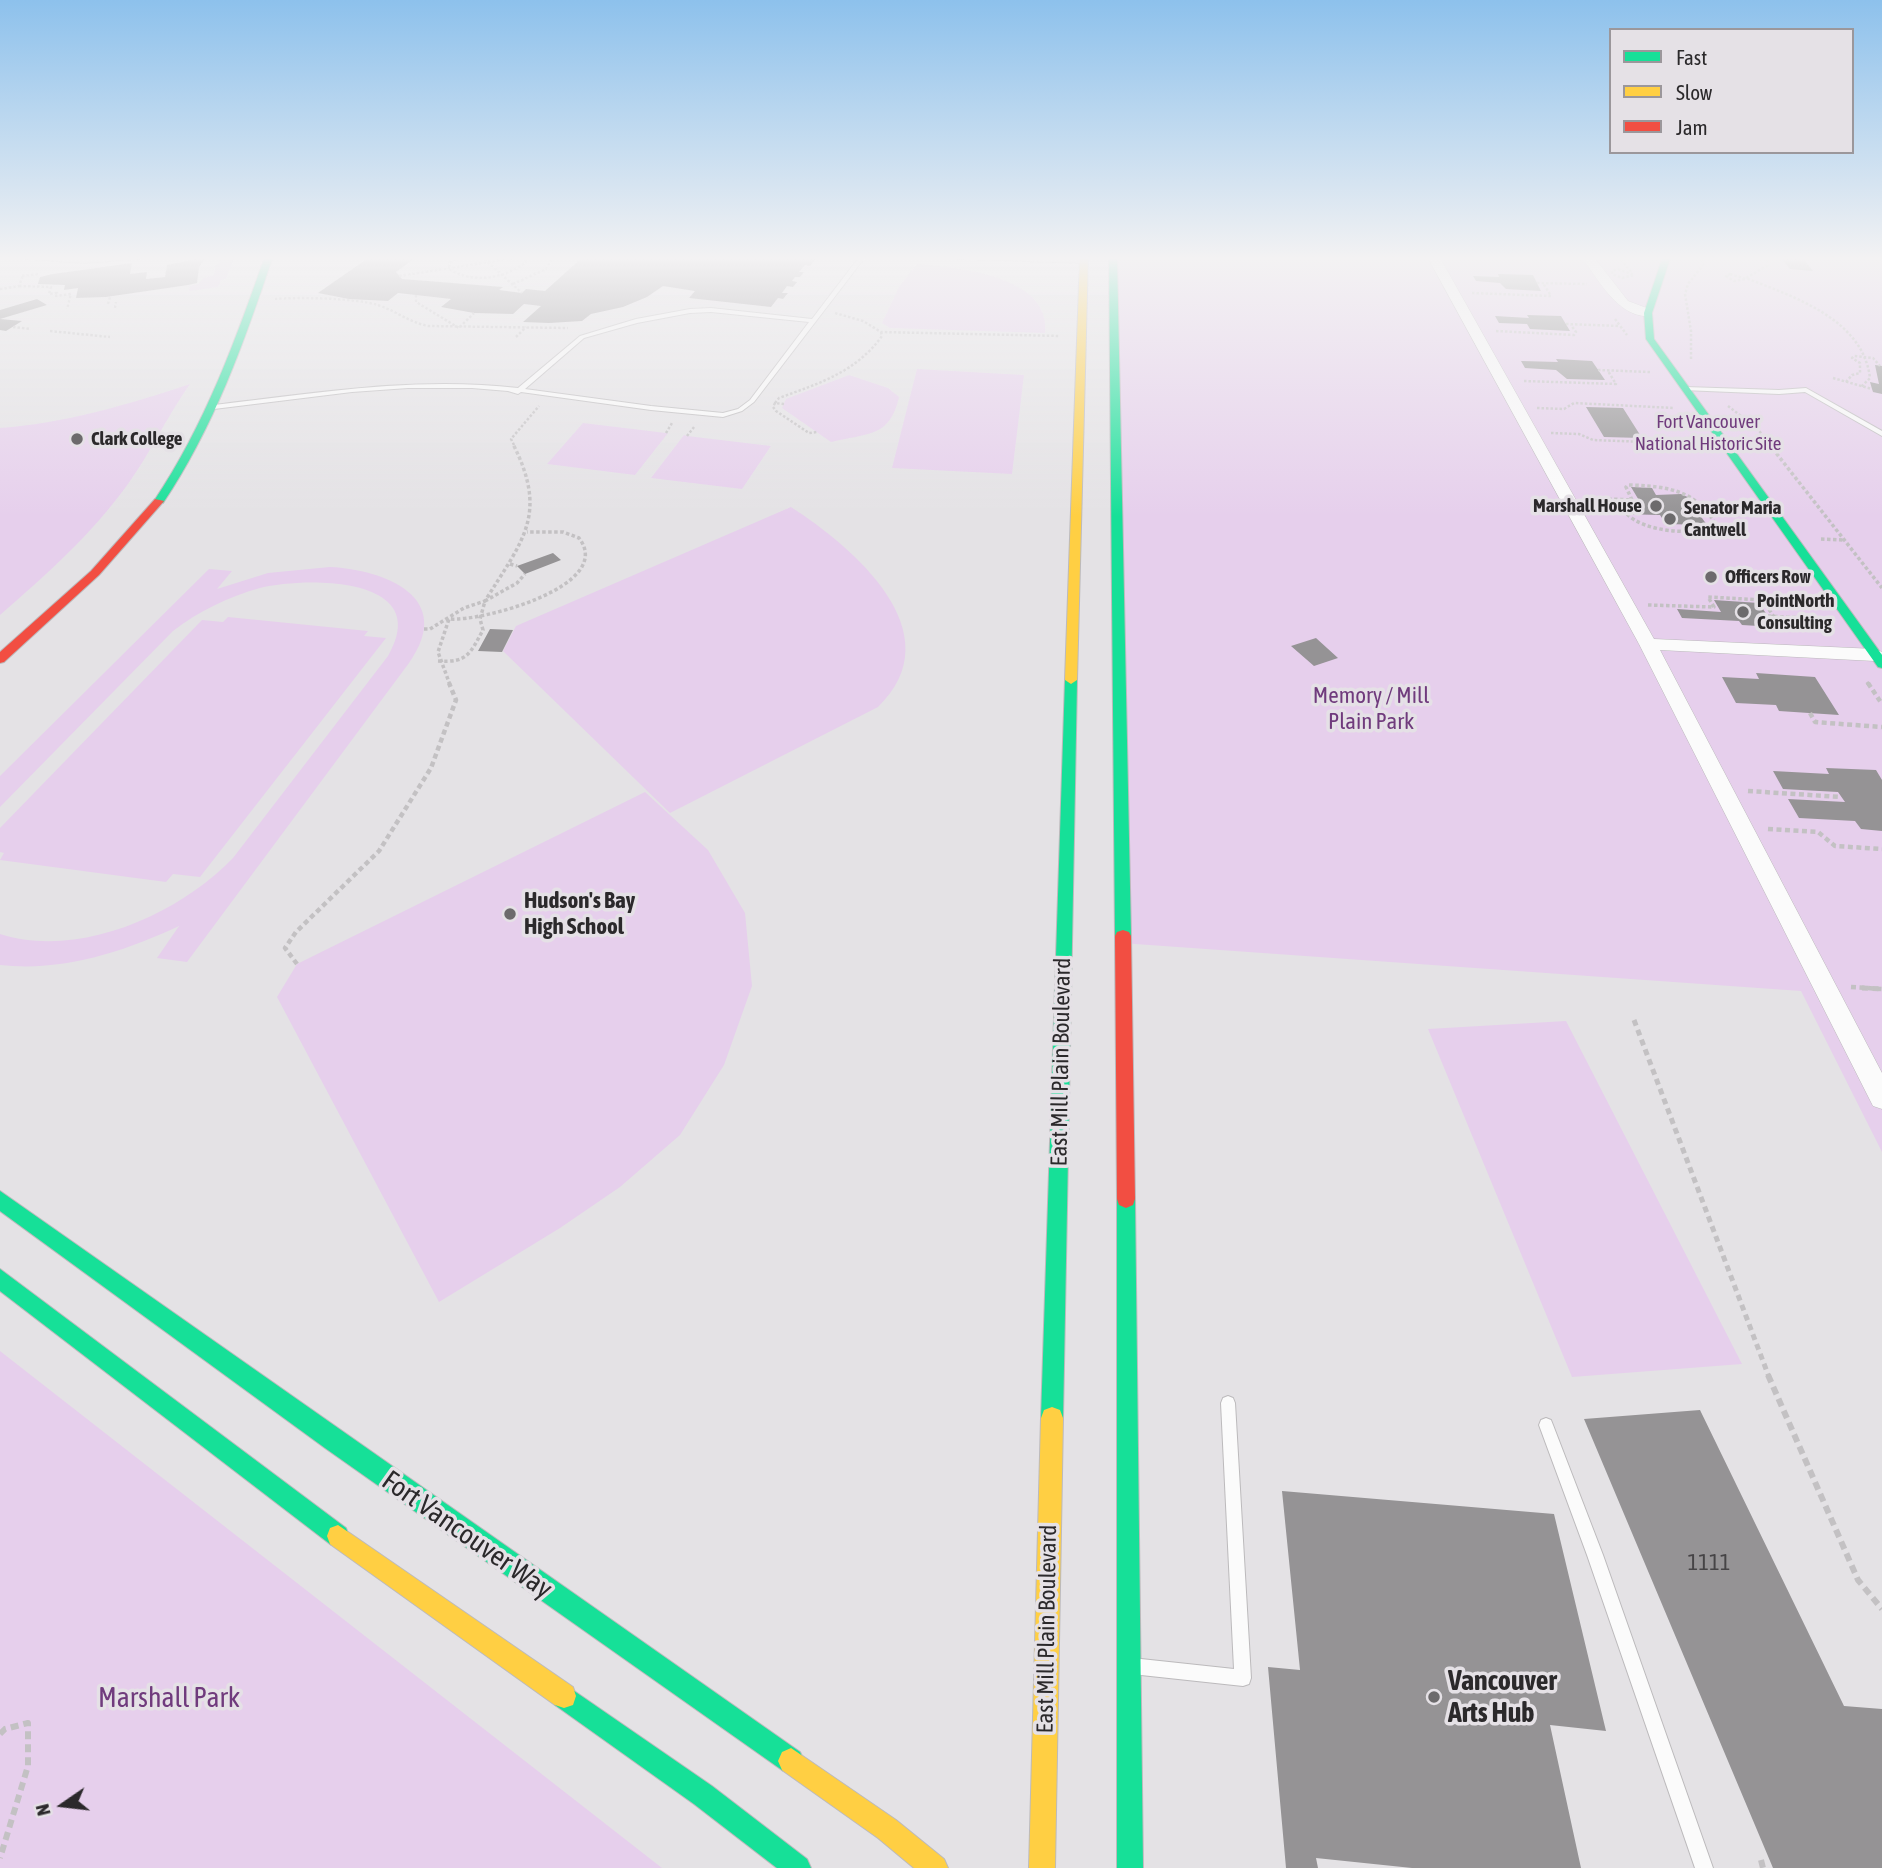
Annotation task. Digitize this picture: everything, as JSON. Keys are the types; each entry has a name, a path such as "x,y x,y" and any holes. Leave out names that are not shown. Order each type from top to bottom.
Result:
{"main road":[{"path":"0,659 98,571 135,531 177,476 214,407 237,343"},
{"name":"East Mill Plain Boulevard","path":"1042,1868 1067,769 1081,343"},
{"path":"1114,343 1129,1388 1130,1868"},
{"path":"1653,343 1879,660"},
{"name":"Fort Vancouver Way","path":"0,1200 333,1440 887,1829 935,1868"},
{"path":"0,1279 285,1498 703,1795 798,1868"}],"street":[{"path":"1481,343 1648,644 1882,1098"},
{"path":"1648,644 1879,660"}],"lane":[{"path":"518,392 575,343"},
{"path":"214,407 383,388 437,385 723,415 740,410 752,401 795,343"},
{"path":"1685,389 1806,390 1882,434"},
{"path":"1128,1666 1243,1678 1228,1403"},
{"path":"1546,1425 1595,1555 1704,1868"}],"path":[{"path":"817,432 809,433 776,411 773,407 775,403 779,398 847,373 869,356 877,343"},
{"path":"1692,343 1692,361 1709,390 1757,429 1882,588"},
{"path":"1859,343 1867,357 1870,375 1861,387"},
{"path":"1846,382 1852,375 1860,373 1860,363 1852,357 1867,357 1878,361 1880,366"},
{"path":"1598,370 1654,372"},
{"path":"1502,381 1616,384 1608,371"},
{"path":"1833,378 1872,389"},
{"path":"437,661 457,662 472,651 483,630 480,619 485,601 510,564 527,532 530,504 526,469 511,439 549,396"},
{"path":"775,403 783,404"},
{"path":"1517,407 1564,410 1574,403 1678,408"},
{"path":"1530,432 1579,434 1593,440 1703,444"},
{"path":"1566,497 1632,500 1626,487 1629,485 1661,486 1700,499 1716,526 1707,530 1642,526 1631,521 1626,514"},
{"path":"1700,513 1752,515"},
{"path":"449,619 462,623 480,619 547,593 573,576 586,555 584,543 578,536 564,532 527,532"},
{"path":"510,564 517,566"},
{"path":"424,629 449,619 464,608 501,594 525,574"},
{"path":"1626,604 1714,607 1709,597 1763,600 1774,617"},
{"path":"1768,616 1822,619"},
{"path":"297,964 285,948 379,851 431,768 456,700 437,661 439,640 449,619"},
{"path":"1810,713 1815,722 1882,727"},
{"path":"1723,789 1841,797"},
{"path":"1743,828 1818,832 1835,846 1882,849"},
{"path":"1634,1020 1757,1350 1857,1580 1882,1609"},
{"path":"0,1734 5,1729 28,1723 28,1766 0,1858"}],"green space":[{"name":"Memory / Mill Plain Park","path":"1114,343 1882,343 1882,1152 1801,991 1121,943"},
{"path":"917,369 1024,375 1012,474 892,468"},
{"path":"849,375 888,388 899,397 890,420 875,432 831,442 782,408 786,399"},
{"path":"190,384 136,472 114,502 68,553 0,615 0,428 49,422 96,412"},
{"path":"583,423 668,433 635,475 547,464"},
{"path":"684,435 771,446 742,489 651,478"},
{"path":"791,507 842,545 866,568 887,594 901,622 906,650 899,679 878,707 670,813 503,651 516,626"},
{"path":"330,567 372,574 392,581 408,591 419,604 424,621 421,640 409,663 187,962 157,958 179,926 114,952 70,963 47,966 0,965 0,934 30,940 62,941 94,936 156,914 210,879 233,858 388,656 398,629 394,610 380,596 358,587 332,583 280,584 225,600 173,631 0,807 0,776 209,569 232,571 217,589 268,573"},
{"path":"228,617 368,631 364,636 386,638 200,877 173,874 166,882 0,860 4,853 0,852 0,828 202,620 223,622"},
{"path":"645,792 708,850 745,913 752,986 724,1065 680,1135 620,1187 560,1228 439,1302 277,997 297,964"},
{"path":"1566,1021 1742,1364 1572,1377 1428,1029"},
{"name":"Marshall Park","path":"0,1351 662,1868 0,1868"}],"building":[{"path":"1556,359 1592,361 1605,380 1567,379 1556,370 1525,368 1521,361 1558,362"},
{"path":"1875,365 1882,366 1882,394 1873,392 1870,382 1879,384"},
{"path":"1586,407 1623,408 1642,438 1604,437"},
{"name":"Marshall House","path":"1631,487 1652,488 1656,495 1681,494 1692,499 1697,506 1694,507 1707,525 1666,524 1660,515 1621,514 1613,501 1640,502"},
{"path":"553,553 561,560 525,574 517,566"},
{"path":"1714,600 1759,603 1775,627 1742,625 1739,621 1682,618 1677,609 1721,612"},
{"path":"490,629 513,630 502,652 478,651"},
{"path":"1316,638 1338,658 1314,666 1291,646"},
{"path":"1756,673 1815,677 1839,715 1779,711 1776,705 1736,703 1722,677 1759,679"},
{"path":"1826,768 1876,770 1882,780 1882,831 1861,829 1855,821 1799,818 1788,799 1845,802 1838,792 1783,789 1773,771 1829,774"},
{"path":"1700,1410 1844,1706 1882,1709 1882,1868 1773,1868 1584,1419"},
{"name":"Vancouver Arts Hub","path":"1282,1491 1554,1514 1606,1731 1550,1725 1581,1868 1412,1868 1316,1858 1318,1868 1286,1868 1268,1667 1300,1670"}],"traffic: fast":[{"path":"159,501 195,443 239,343"},
{"path":"1114,343 1123,936"},
{"path":"1653,343 1882,664"},
{"path":"1052,1418 1071,680"},
{"path":"1126,1199 1130,1868"},
{"path":"0,1200 333,1440 791,1761"},
{"path":"0,1279 338,1536"},
{"path":"564,1696 703,1795 798,1868"}],"traffic: slow":[{"path":"1071,680 1081,343"},
{"path":"1042,1868 1052,1418"},
{"path":"338,1536 564,1696"},
{"path":"791,1761 887,1829 935,1868"}],"traffic: jam":[{"path":"0,659 95,573 159,501"},
{"path":"1123,936 1126,1199"}],"place":[{"name":"Clark College","path":"77,439"},
{"name":"Marshall House","path":"1656,506"},
{"name":"Senator Maria Cantwell","path":"1670,519"},
{"name":"Officers Row","path":"1711,577"},
{"name":"PointNorth Consulting","path":"1743,612"},
{"name":"Hudson's Bay High School","path":"510,914"},
{"name":"Vancouver Arts Hub","path":"1434,1697"}],"park label":[{"name":"Fort Vancouver National Historic Site","path":"1708,433"}]}
